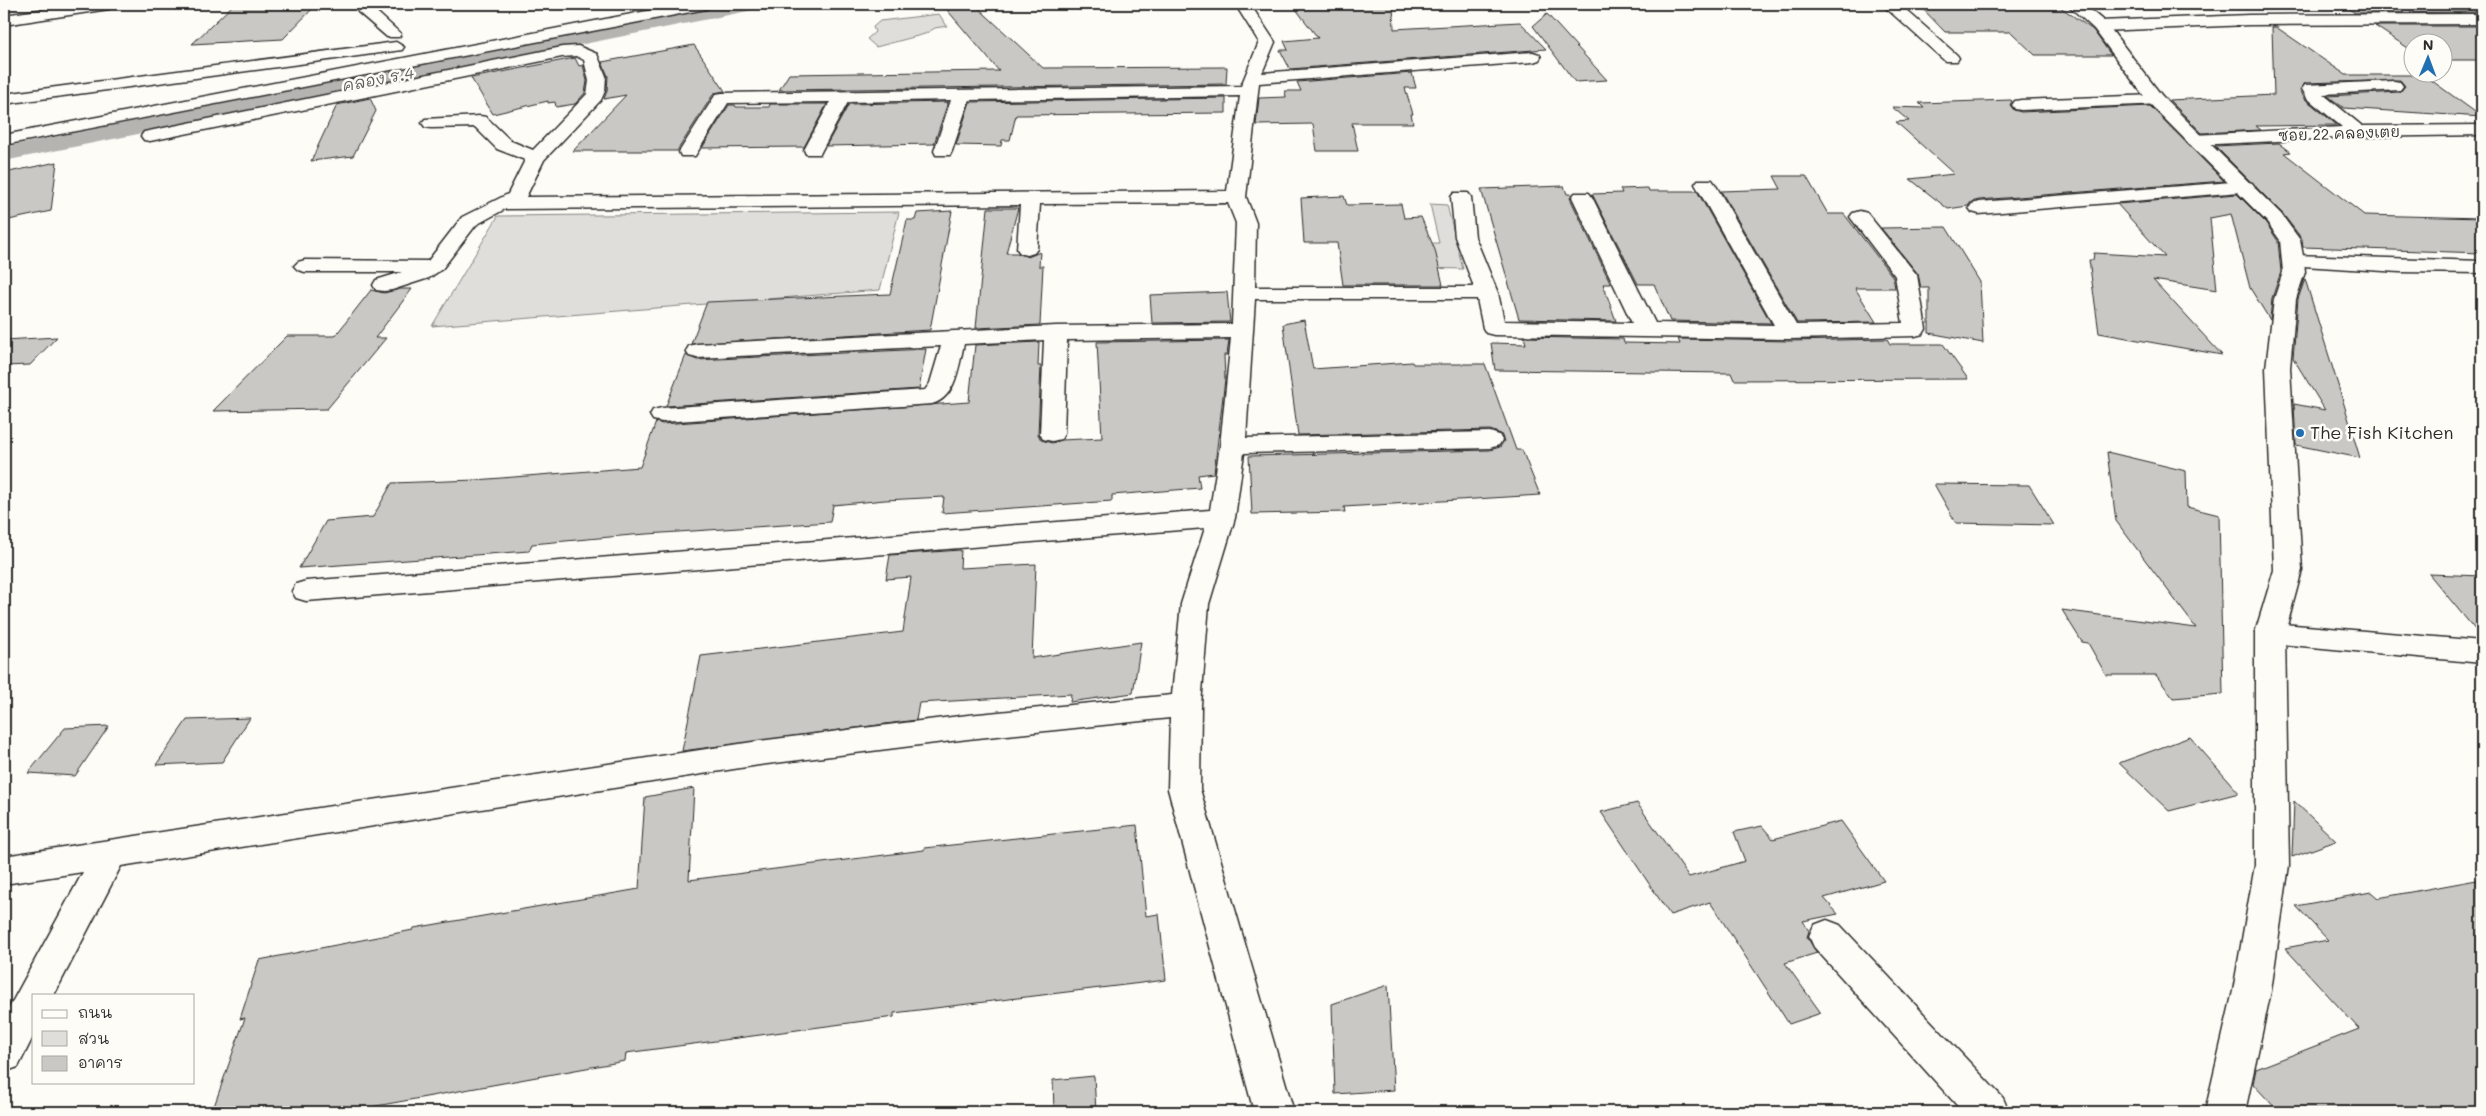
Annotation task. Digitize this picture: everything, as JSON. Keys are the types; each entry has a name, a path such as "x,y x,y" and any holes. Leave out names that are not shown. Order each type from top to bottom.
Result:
{"street":[{"path":"4,20 109,4"},
{"path":"360,4 364,11 376,18 392,34"},
{"path":"4,140 635,10 706,4"},
{"path":"1243,4 1267,42 1250,85 1242,137 1236,197 1246,224 1243,331 1233,446 1222,518 1195,604 1186,705 1184,789 1274,1112"},
{"path":"1916,4 1891,5 1951,58"},
{"path":"2074,4 2100,26 2156,100 2195,140 2245,186 2274,218 2290,240 2294,261 2294,272 2285,299 2278,368 2288,570 2270,633 2272,865 2252,990 2225,1112"},
{"path":"2224,4 2249,20"},
{"path":"2356,4 2382,19"},
{"path":"4,99 424,43 552,18"},
{"path":"2100,26 2249,20 2482,19"},
{"path":"150,136 562,52 584,52 591,57 597,72 598,88 594,96 536,158 516,197 509,202 501,203 469,222 435,266 384,285"},
{"path":"688,152 722,98 962,94 1250,85 1534,57"},
{"path":"2358,132 2313,94 2311,89 2394,86"},
{"path":"943,150 962,94"},
{"path":"813,150 842,96"},
{"path":"2021,105 2156,100"},
{"path":"431,124 480,121 504,145 536,158"},
{"name":"ซอย 22 คลองเตย","path":"2195,140 2358,132 2482,130"},
{"path":"1705,184 1789,332"},
{"path":"1979,208 2245,186"},
{"path":"501,203 1236,197"},
{"path":"1461,197 1465,237 1487,293 1494,328 1789,332 1915,329 1906,275 1860,217"},
{"path":"1582,197 1647,330"},
{"path":"1027,249 1030,199"},
{"path":"2294,261 2400,266 2482,267"},
{"path":"306,266 435,266"},
{"path":"1243,293 1487,293"},
{"path":"697,350 1056,333 1243,331"},
{"path":"1052,434 1056,333"},
{"path":"662,415 932,397 942,384 954,338"},
{"path":"1233,446 1490,440"},
{"path":"306,591 1222,518"},
{"path":"2270,633 2482,652"},
{"path":"4,870 109,856 759,754 968,727 1186,705"},
{"path":"35,994 109,856"},
{"path":"1827,936 1988,1112"},
{"path":"4,1054 32,1000"}],"green space":[{"path":"939,14 947,26 876,47 867,39 875,32 873,27 880,21"},
{"path":"1430,204 1447,205 1463,269 1382,267 1379,244 1439,243"},
{"path":"899,212 880,290 432,326 498,216"}],"building":[{"path":"234,4 317,4 283,39 192,44"},
{"path":"942,4 974,4 1043,68 1227,67 1226,84 779,90 789,74 999,71"},
{"path":"1292,4 1393,4 1394,29 1520,22 1546,49 1290,69 1280,50 1288,50 1284,41 1318,38"},
{"path":"2056,4 2093,30 2111,55 2035,55 2011,32 1945,32 1922,8 1924,5"},
{"path":"2342,4 2482,4 2482,12 2355,13"},
{"path":"1547,14 1607,80 1575,82 1533,26"},
{"path":"2375,26 2482,26 2482,60 2454,60 2454,32 2404,32 2404,45"},
{"path":"2272,27 2276,27 2346,75 2404,75 2404,82 2434,82 2482,117 2344,108 2328,96 2400,92 2405,86 2400,80 2305,83 2300,90 2305,99 2337,125 2256,126 2261,130 2202,133 2169,100 2274,95"},
{"path":"694,45 725,91 714,93 677,151 573,151 626,95 604,99 607,91 608,76 602,62"},
{"path":"575,58 579,66 583,65 587,81 585,93 575,104 556,107 555,102 548,103 548,101 493,114 471,78"},
{"path":"1412,73 1416,88 1405,88 1413,114 1411,114 1413,123 1352,123 1358,151 1317,151 1313,124 1256,125 1259,98 1286,97 1285,91 1301,91 1297,82"},
{"path":"370,98 376,111 353,156 311,161 337,105"},
{"path":"1226,98 1226,113 1016,115 1010,140 1002,140 1001,146 956,145 970,102"},
{"path":"2011,100 2010,105 2014,110 2021,112 2150,106 2224,181 1979,200 1971,202 1968,206 1948,209 1910,179 1954,174 1896,122 1909,121 1892,107 1924,108 1919,103"},
{"path":"948,102 934,144 826,146 849,104"},
{"path":"770,104 827,104 804,147 702,148 729,105 735,105 736,107 769,107"},
{"path":"2279,143 2291,152 2284,153 2364,215 2482,218 2482,253 2303,247 2302,239 2282,213 2215,146"},
{"path":"57,162 51,211 4,221 4,173"},
{"path":"1774,176 1806,176 1828,214 1844,214 1893,277 1895,288 1855,288 1876,322 1797,323 1721,191 1781,189"},
{"path":"1564,186 1567,194 1572,194 1570,198 1611,284 1603,284 1616,321 1519,319 1481,189"},
{"path":"1648,188 1649,191 1697,191 1771,323 1670,321 1654,284 1638,284 1592,194 1622,193 1620,189"},
{"path":"2237,194 2266,223 2278,241 2281,272 2272,298 2270,320 2250,288 2231,214 2210,218 2217,290 2153,280 2222,355 2099,333 2089,260 2093,260 2094,253 2165,257 2117,204"},
{"path":"1344,196 1347,205 1401,204 1404,218 1421,217 1435,250 1443,285 1343,285 1337,243 1304,243 1301,198"},
{"path":"988,208 1018,208 1006,253 1017,253 1028,257 1040,252 1039,266 1043,266 1040,325 976,328"},
{"path":"952,211 930,330 691,344 707,302 890,294 907,220 915,220 917,213"},
{"path":"1946,227 1980,282 1983,343 1929,333 1929,288 1921,288 1918,274 1881,228"},
{"path":"2305,279 2360,458 2296,445 2294,404 2325,410 2293,358 2298,299"},
{"path":"400,289 412,289 375,338 386,338 327,409 213,411 287,336 335,336 371,290 384,293"},
{"path":"1227,292 1230,322 1152,323 1150,295"},
{"path":"1304,320 1313,369 1412,362 1413,364 1485,364 1516,450 1522,450 1540,495 1344,507 1345,512 1252,514 1249,456 1490,450 1500,447 1504,441 1501,434 1490,430 1298,435 1283,324"},
{"path":"57,337 30,365 4,366 4,340"},
{"path":"1524,337 1623,339 1624,343 1680,344 1678,339 1789,341 1887,339 1890,344 1943,344 1968,379 1734,380 1731,373 1495,370 1491,343 1526,344"},
{"path":"1229,340 1227,355 1224,355 1225,379 1214,473 1198,475 1200,488 1112,495 1112,501 942,513 944,497 885,500 833,505 830,522 632,535 532,544 529,551 299,568 326,521 373,517 392,483 476,480 640,467 656,422 662,424 969,402 975,345 1039,342 1038,366 1041,366 1038,434 1041,440 1052,443 1062,440 1102,438 1097,342"},
{"path":"926,349 919,389 666,406 686,355 697,360"},
{"path":"2107,452 2186,471 2187,507 2219,515 2223,694 2173,698 2156,675 2106,675 2088,643 2082,642 2062,610 2196,628 2116,521"},
{"path":"1934,484 2029,485 2054,525 1956,523"},
{"path":"961,550 960,568 1036,564 1032,658 1141,642 1133,693 1070,702 1071,694 919,703 916,720 682,751 701,656 903,632 911,577 886,579 890,555"},
{"path":"2429,574 2482,576 2482,638"},
{"path":"250,718 222,762 156,765 187,720"},
{"path":"109,726 75,776 28,773 65,728"},
{"path":"2190,737 2239,793 2169,811 2119,763"},
{"path":"694,788 689,880 924,850 924,848 1137,825 1146,916 1159,914 1166,980 894,1013 894,1017 626,1053 625,1061 343,1112 212,1112 245,1018 240,1019 259,960 413,930 414,928 639,889 645,797"},
{"path":"2294,801 2336,841 2292,857"},
{"path":"1637,803 1689,877 1745,861 1734,832 1762,826 1773,839 1841,821 1884,881 1824,898 1838,914 1803,921 1809,931 1807,937 1817,953 1785,963 1821,1013 1789,1024 1710,902 1670,915 1601,812"},
{"path":"2482,879 2482,1108 2460,1112 2279,1112 2253,1084 2256,1069 2359,1029 2285,948 2328,940 2296,906 2371,892 2378,898"},
{"path":"1388,985 1394,1090 1335,1094 1332,1004"},
{"path":"1094,1076 1096,1112 1054,1112 1053,1080"}],"waterway":[{"name":"คลอง ร.4","path":"4,154 753,4"}],"place":[{"name":"The Fish Kitchen","path":"2300,433"}]}
